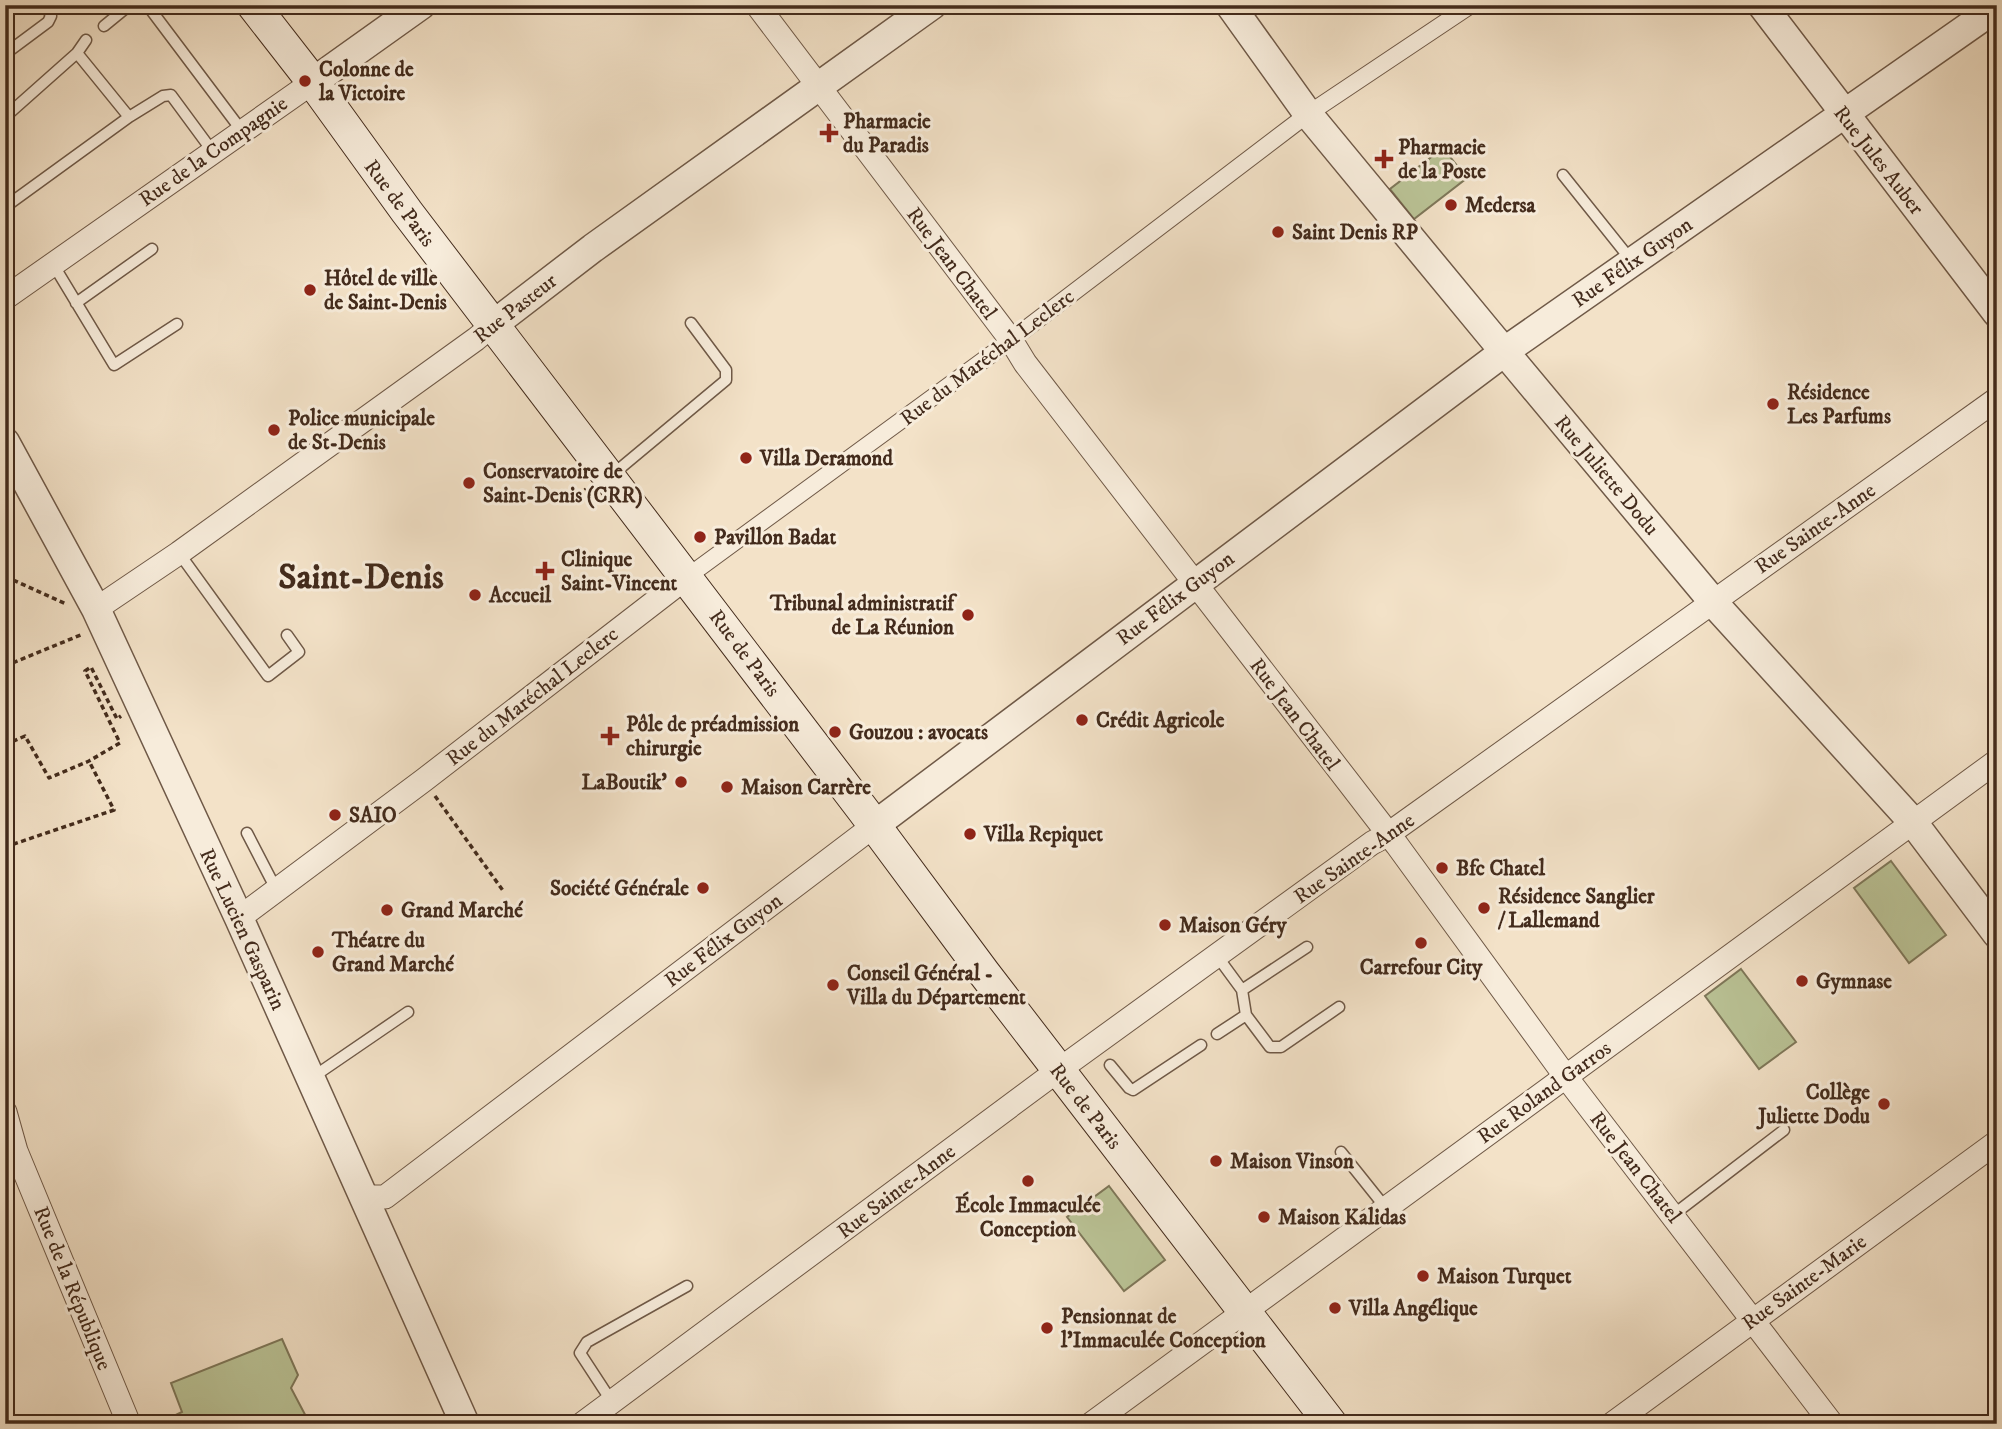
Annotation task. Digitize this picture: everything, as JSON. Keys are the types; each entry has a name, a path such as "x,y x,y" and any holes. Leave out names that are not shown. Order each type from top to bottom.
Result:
{"main road":[{"name":"Rue de Paris","path":"253,5 494,324 601,481 687,577 984,973 1331,1424"}],"street":[{"name":"Rue de la Compagnie","path":"5,298 421,5"},
{"name":"Rue Jean Chatel","path":"757,5 1011,340 1025,363 1397,845 1566,1077 1832,1424"},
{"name":"Rue Pasteur","path":"87,617 476,339 593,248 932,5"},
{"name":"Rue Juliette Dodu","path":"1230,5 1308,114 1504,352 1714,601 1912,821 1997,934"},
{"name":"Rue du Maréchal Leclerc","path":"239,918 424,780 687,577 1011,340 1308,114 1471,5"},
{"name":"Rue Jules Auber","path":"1762,5 1997,313"},
{"name":"Rue Félix Guyon","path":"364,1197 385,1197 1504,352 1997,7"},
{"name":"Rue Sainte-Anne","path":"582,1424 1059,1070 1372,843 1387,835 1997,399"},
{"name":"Rue Lucien Gasparin","path":"5,442 87,617 239,918 466,1424"},
{"name":"Rue Roland Garros","path":"1091,1424 1997,761"},
{"name":"Rue de la République","path":"5,1112 16,1151 129,1424"},
{"name":"Rue Sainte-Marie","path":"1612,1424 1997,1142"}],"lane":[{"path":"5,54 48,22 51,16 46,5"},
{"path":"142,5 150,10 242,131"},
{"path":"104,26 129,6"},
{"path":"5,117 77,53 86,40"},
{"path":"77,53 129,117"},
{"path":"5,207 129,117 163,96 171,95 213,152"},
{"path":"1563,175 1632,261"},
{"path":"76,303 152,249"},
{"path":"53,264 114,365 177,324"},
{"path":"601,481 726,380 726,370 691,323"},
{"path":"178,553 268,676 299,652 287,635"},
{"path":"247,833 277,891"},
{"path":"1242,990 1307,947"},
{"path":"1217,956 1242,990 1246,1015 1270,1047 1282,1047 1339,1007"},
{"path":"311,1079 408,1012"},
{"path":"1217,1034 1246,1015"},
{"path":"1110,1065 1133,1090 1201,1045"},
{"path":"1673,1215 1784,1130"},
{"path":"1341,1152 1385,1207"},
{"path":"612,1402 580,1353 587,1342 687,1286"}],"path":[{"path":"576,504 579,495 601,481"},
{"path":"5,579 68,605"},
{"path":"87,617 84,634 87,639"},
{"path":"5,666 84,634"},
{"path":"5,745 25,737 49,778 89,761 120,743 85,671 91,667 117,719 122,716 117,705"},
{"path":"5,846 114,810 89,761"},
{"path":"424,780 504,892"}],"green space":[{"path":"1443,148 1467,178 1414,219 1390,189"},
{"path":"1891,861 1946,935 1909,963 1854,888"},
{"path":"1741,969 1796,1042 1759,1069 1705,996"},
{"path":"1109,1186 1165,1260 1124,1291 1067,1217"},
{"path":"282,1339 298,1375 291,1388 310,1424 157,1424 182,1412 171,1383"}],"place":[{"name":"Colonne de la Victoire","path":"305,81"},
{"name":"Pharmacie du Paradis","path":"829,133"},
{"name":"Pharmacie de la Poste","path":"1384,159"},
{"name":"Medersa","path":"1451,205"},
{"name":"Saint Denis RP","path":"1278,232"},
{"name":"Hôtel de ville de Saint-Denis","path":"310,290"},
{"name":"Résidence Les Parfums","path":"1773,404"},
{"name":"Police municipale de St-Denis","path":"274,430"},
{"name":"Villa Deramond","path":"746,458"},
{"name":"Conservatoire de Saint-Denis (CRR)","path":"469,483"},
{"name":"Pavillon Badat","path":"700,537"},
{"name":"Clinique Saint-Vincent","path":"545,571"},
{"name":"Accueil","path":"475,595"},
{"name":"Tribunal administratif de La Réunion","path":"968,615"},
{"name":"Crédit Agricole","path":"1082,720"},
{"name":"Gouzou : avocats","path":"835,732"},
{"name":"Pôle de préadmission chirurgie","path":"610,736"},
{"name":"LaBoutik'","path":"681,782"},
{"name":"Maison Carrère","path":"727,787"},
{"name":"SAIO","path":"335,815"},
{"name":"Villa Repiquet","path":"970,834"},
{"name":"Bfc Chatel","path":"1442,868"},
{"name":"Société Générale","path":"703,888"},
{"name":"Résidence Sanglier / Lallemand","path":"1484,908"},
{"name":"Grand Marché","path":"387,910"},
{"name":"Maison Géry","path":"1165,925"},
{"name":"Carrefour City","path":"1421,943"},
{"name":"Théatre du Grand Marché","path":"318,952"},
{"name":"Gymnase","path":"1802,981"},
{"name":"Conseil Général - Villa du Département","path":"833,985"},
{"name":"Collège Juliette Dodu","path":"1884,1104"},
{"name":"Maison Vinson","path":"1216,1161"},
{"name":"École Immaculée Conception","path":"1028,1181"},
{"name":"Maison Kalidas","path":"1264,1217"},
{"name":"Maison Turquet","path":"1423,1276"},
{"name":"Villa Angélique","path":"1335,1308"},
{"name":"Pensionnat de l'Immaculée Conception","path":"1047,1328"}],"district":[{"name":"Saint-Denis","path":"361,576"}]}
